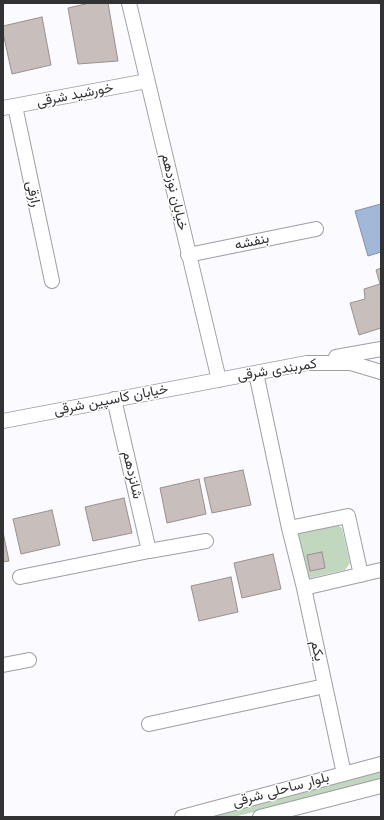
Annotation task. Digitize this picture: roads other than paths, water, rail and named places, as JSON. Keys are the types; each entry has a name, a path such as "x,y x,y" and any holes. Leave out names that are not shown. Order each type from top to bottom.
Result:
{"street":[{"name":"خیابان نوزدهم","path":"128,3 219,380"},
{"name":"خورشید شرقی","path":"9,107 147,81"},
{"name":"رازقی","path":"9,107 52,281"},
{"name":"بنفشه","path":"188,255 316,229"},
{"path":"307,363 381,349"},
{"name":"کمربندی شرقی","path":"219,380 307,363 351,363 381,372"},
{"name":"یکم","path":"256,372 344,774"},
{"name":"خیابان کاسپین شرقی","path":"3,421 219,380"},
{"name":"شانزدهم","path":"114,399 149,551"},
{"path":"289,528 348,516 361,575"},
{"path":"20,577 206,541"},
{"path":"304,588 381,570"},
{"path":"3,665 29,660"},
{"path":"149,724 325,686"},
{"name":"بلوار ساحلی شرقی","path":"182,817 381,764"},
{"name":"بلوار ساحلی شرقی","path":"260,817 381,786"}],"water":[{"path":"381,204 381,252 368,256 355,211"}]}
